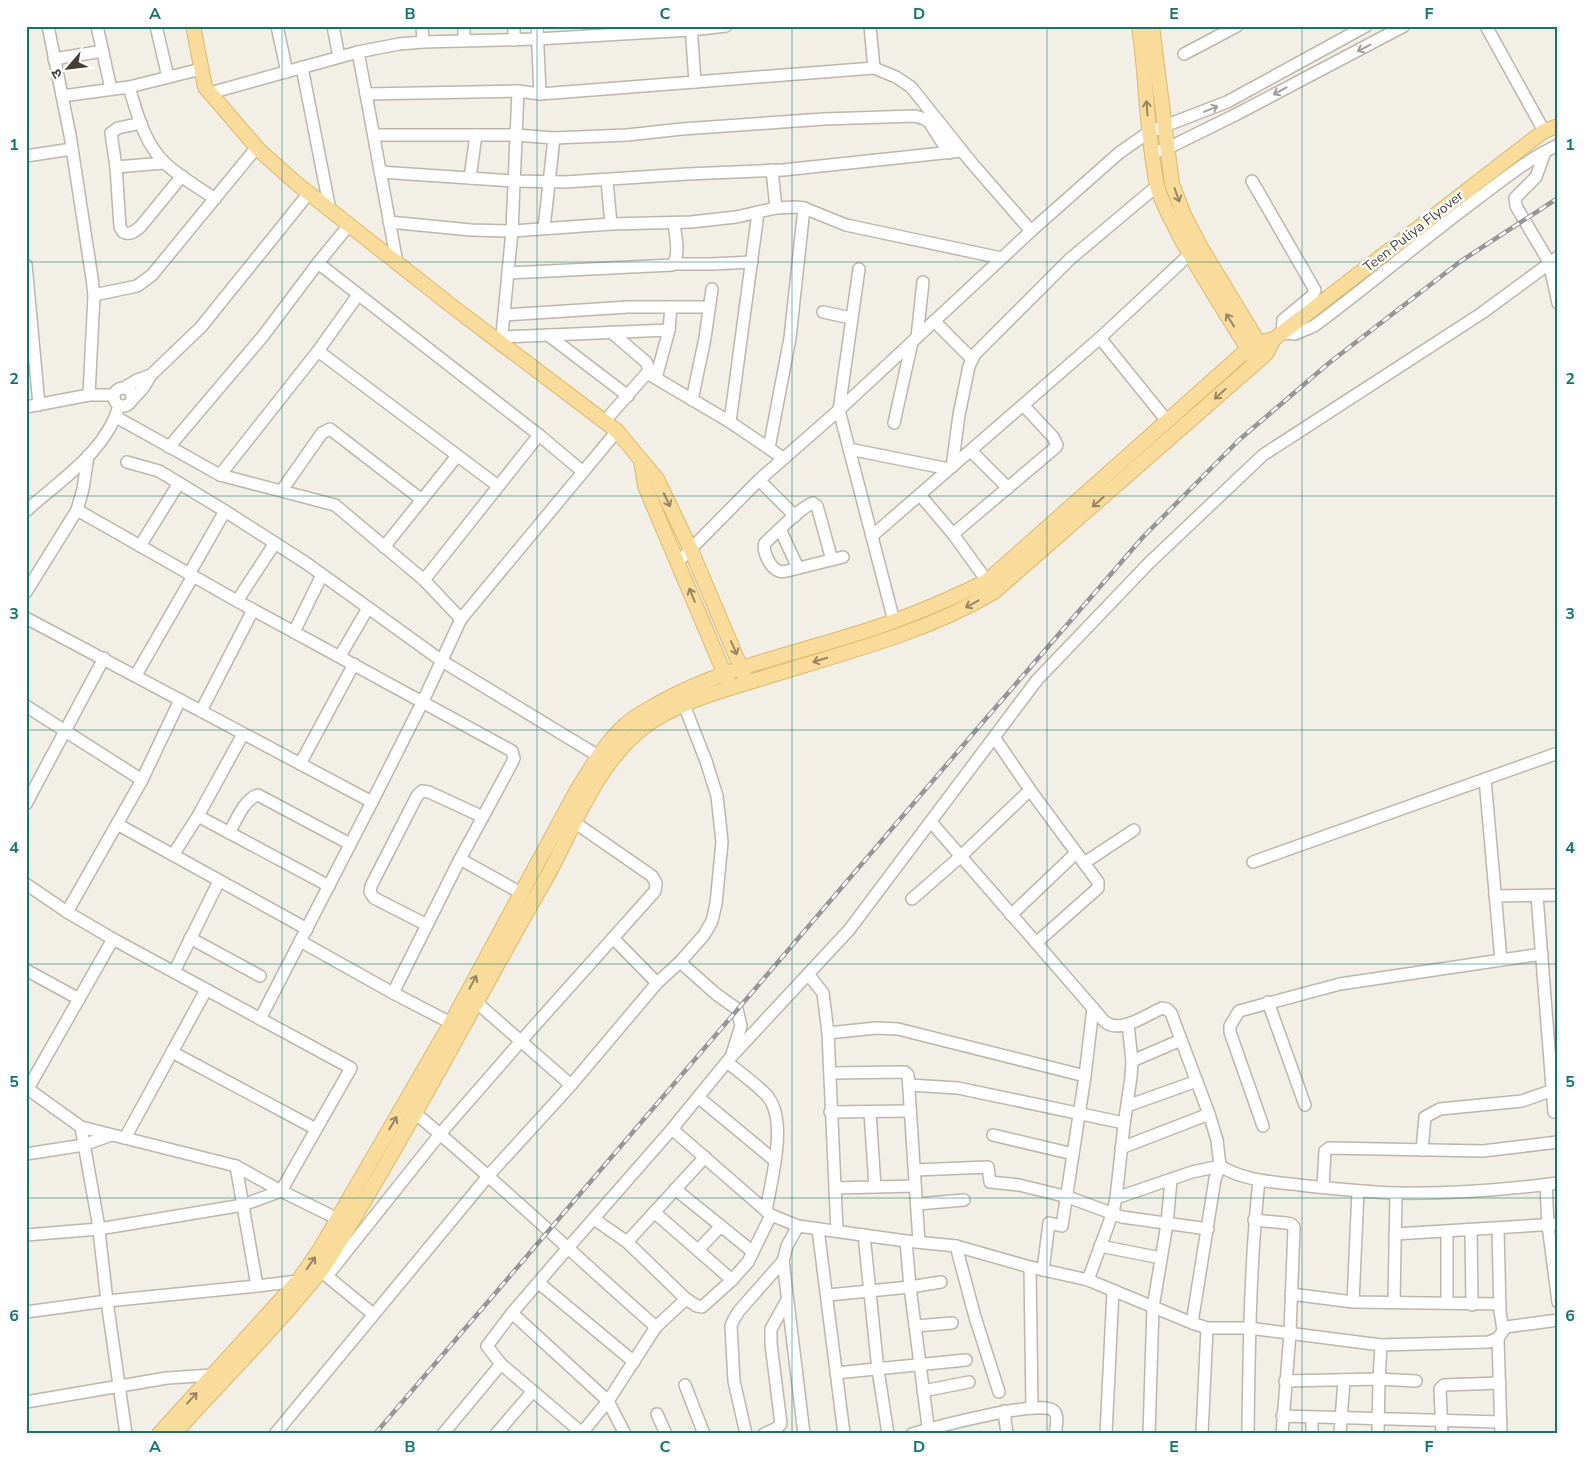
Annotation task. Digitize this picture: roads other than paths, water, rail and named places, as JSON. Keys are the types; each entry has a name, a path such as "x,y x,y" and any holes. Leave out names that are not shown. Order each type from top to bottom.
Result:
{"main road":[{"path":"193,26 205,87 257,146 330,210 617,431 657,479 691,550 747,683"},
{"path":"1139,26 1144,60 1149,132 1157,186 1190,254 1257,352"},
{"path":"1152,26 1172,184 1184,215 1257,352"},
{"name":"Teen Puliya Flyover","path":"1278,336 1544,131 1558,126"},
{"path":"179,1432 324,1274 545,880 604,759 624,725 638,715 689,688 742,668 894,621 937,605 987,581 1167,421 1278,336"},
{"path":"159,1434 298,1281 320,1249 451,1024 562,816 604,759 646,725 684,705 730,688 898,636 945,618 994,592 1257,352"},
{"path":"641,460 645,486 730,688"}],"street":[{"path":"48,26 72,149 94,295 89,395"},
{"path":"97,26 111,89"},
{"path":"156,26 168,77"},
{"path":"277,26 287,72"},
{"path":"333,26 339,57"},
{"path":"422,26 423,42"},
{"path":"464,26 464,41"},
{"path":"514,26 514,40"},
{"path":"537,26 540,94"},
{"path":"210,93 358,52 399,44 537,39 635,29 726,26"},
{"path":"870,26 874,68"},
{"path":"1184,54 1238,26"},
{"path":"678,562 783,458 839,410 1001,258 1119,153 1149,132 1227,102 1366,26"},
{"path":"1152,153 1168,148 1404,26"},
{"path":"1486,26 1544,131"},
{"path":"691,28 695,82"},
{"path":"54,59 102,51"},
{"path":"358,52 397,262"},
{"path":"302,67 330,210"},
{"path":"366,94 518,91 540,94 874,68 896,76 911,87 962,151 1031,231"},
{"path":"62,96 128,86 201,69"},
{"path":"128,86 149,142 164,163 215,199"},
{"path":"518,91 512,231 502,341 548,334 669,330"},
{"path":"374,135 516,135 554,138 627,135 682,129 859,117 915,116 929,122 949,153"},
{"path":"141,123 118,128 111,133 116,167 120,227 125,233 133,232 141,226 182,176"},
{"path":"470,178 476,135"},
{"path":"544,228 554,138"},
{"path":"1252,181 1315,290 1312,296 1283,320 1278,336 1295,334 1314,326 1429,235 1506,178 1558,145"},
{"path":"94,295 128,288 145,281 160,268 257,146"},
{"path":"26,156 72,149"},
{"path":"380,172 514,181 607,181 687,174 772,170 962,151"},
{"path":"1545,152 1536,177 1515,198 1516,206 1553,260 1558,302"},
{"path":"116,167 164,163"},
{"path":"772,170 776,208"},
{"path":"607,181 611,224"},
{"path":"951,468 959,414 972,359 979,349 1070,259 1157,186"},
{"path":"115,411 127,406 143,388 151,375 201,326 309,193"},
{"path":"389,222 471,230 512,231 611,224 674,223 758,213 776,208 804,208 846,225 1001,258"},
{"path":"769,448 790,338 804,208"},
{"path":"730,422 758,213"},
{"path":"674,223 677,258 675,264"},
{"path":"169,447 263,336 349,225"},
{"path":"872,536 1100,338 1190,254"},
{"path":"686,1299 656,1327 634,1362 611,1405 582,1433 501,1364 487,1346 512,1313 672,1129 729,1060 849,930 1037,680 1149,563 1263,455 1482,313 1553,260"},
{"path":"508,273 752,262"},
{"path":"318,263 584,472"},
{"path":"26,265 30,338 39,405"},
{"path":"859,269 839,410 894,621"},
{"path":"894,423 915,339 922,282"},
{"path":"692,400 712,289"},
{"path":"220,475 318,351 358,295"},
{"path":"504,315 628,307 709,307"},
{"path":"604,422 628,396 651,376 669,330 671,307"},
{"path":"823,312 851,318"},
{"path":"934,321 972,359"},
{"path":"611,332 646,362 651,376 730,422 783,458"},
{"path":"548,334 628,396"},
{"path":"1100,338 1167,421"},
{"path":"318,351 498,486"},
{"path":"26,511 99,445 115,411 118,390 151,375"},
{"path":"124,388 131,393 132,400"},
{"path":"26,407 89,395 169,447 220,475 335,505 424,580 461,619"},
{"path":"953,534 1054,450 1057,444 1053,438 1023,405"},
{"path":"282,490 322,433 330,429 422,500"},
{"path":"260,1019 423,701 461,619 617,431"},
{"path":"424,580 539,435"},
{"path":"849,449 951,468"},
{"path":"971,451 1008,488"},
{"path":"26,592 77,510 83,489 88,456"},
{"path":"384,547 457,456"},
{"path":"127,462 160,471 225,511 443,658 604,759"},
{"path":"760,480 795,516"},
{"path":"140,546 178,483"},
{"path":"920,495 953,534 987,581"},
{"path":"813,503 816,505 837,558 782,572 778,571 765,553 765,543 780,529 809,504 813,503"},
{"path":"77,510 253,610 509,748 514,754 512,763 460,859 393,994"},
{"path":"136,675 225,511"},
{"path":"780,529 798,568"},
{"path":"238,601 275,543"},
{"path":"294,632 322,575"},
{"path":"340,656 368,608"},
{"path":"201,711 253,610"},
{"path":"26,618 372,802"},
{"path":"26,804 104,658"},
{"path":"300,764 354,664"},
{"path":"67,912 142,780 180,700"},
{"path":"274,1434 489,1176 571,1085 657,983 680,962 704,935 712,921 716,904 722,842 717,796 706,761 684,705"},
{"path":"26,706 142,780"},
{"path":"173,855 198,816 243,734"},
{"path":"994,736 1030,790 1098,882 1098,888 1036,943"},
{"path":"1253,862 1558,753"},
{"path":"1484,779 1501,960"},
{"path":"912,899 960,857 1030,790"},
{"path":"426,925 374,898 370,892 371,886 416,796 425,791 483,817"},
{"path":"228,833 246,803 258,795 350,844"},
{"path":"198,816 329,886"},
{"path":"373,1314 324,1274 440,1134 655,891 656,883 652,876 574,822"},
{"path":"931,822 1110,1026 1117,1027 1128,1024 1162,1008 1167,1009 1171,1013 1209,1114 1219,1149 1220,1166 1215,1179 1192,1323"},
{"path":"117,824 307,929"},
{"path":"1084,864 1134,830"},
{"path":"1011,915 1076,853"},
{"path":"460,859 521,893"},
{"path":"174,972 219,881"},
{"path":"26,884 67,912 113,939 351,1068 280,1191 243,1205 99,1229 26,1235"},
{"path":"1495,896 1558,895"},
{"path":"1537,896 1554,1112"},
{"path":"190,938 260,976"},
{"path":"613,938 657,983"},
{"path":"113,939 27,1091 81,1127 236,1166 280,1191 338,1218"},
{"path":"300,941 393,994 451,1024"},
{"path":"1263,1126 1230,1032 1230,1026 1239,1011 1340,984 1542,954"},
{"path":"680,962 716,994 737,1009 741,1026 729,1060"},
{"path":"26,970 79,998"},
{"path":"808,974 820,989 828,1033 830,1112 837,1231"},
{"path":"124,1138 206,990"},
{"path":"476,1002 571,1085"},
{"path":"1268,1002 1305,1105"},
{"path":"1043,1270 1049,1223 1062,1226 1068,1197 1093,1008"},
{"path":"1088,1280 1113,1212 1116,1198 1132,1061 1128,1024"},
{"path":"828,1033 876,1028 898,1029 1085,1076"},
{"path":"1132,1061 1182,1040"},
{"path":"172,1052 316,1128"},
{"path":"594,1218 626,1242 686,1299 697,1306 702,1307 732,1280 748,1262 771,1214 777,1125 775,1110 768,1097 729,1060"},
{"path":"830,1073 905,1072 908,1075 919,1242"},
{"path":"1127,1106 1197,1081"},
{"path":"909,1085 958,1088 1124,1123"},
{"path":"1422,1150 1425,1117 1440,1109 1522,1101 1553,1090"},
{"path":"698,1096 774,1160"},
{"path":"830,1112 910,1111"},
{"path":"870,1112 875,1187"},
{"path":"415,1113 489,1176 567,1249 656,1327"},
{"path":"1121,1148 1209,1114"},
{"path":"81,1127 99,1229 126,1434"},
{"path":"672,1129 771,1214 796,1225 864,1236 956,1246 1030,1267 1088,1280 1207,1328 1249,1328 1381,1345 1489,1342 1501,1334 1506,1327 1558,1320"},
{"path":"26,1154 84,1146 111,1135"},
{"path":"993,1135 1073,1154"},
{"path":"1323,1187 1325,1151 1328,1148 1483,1151 1558,1142"},
{"path":"626,1242 705,1157"},
{"path":"236,1166 257,1286"},
{"path":"1116,1198 1192,1172 1220,1166 1231,1173 1258,1180 1358,1191 1396,1193 1452,1192 1552,1184 1558,1302"},
{"path":"915,1170 988,1167 990,1182 1019,1185 1068,1197 1113,1212 1122,1217 1208,1229"},
{"path":"1149,1434 1153,1307 1167,1224 1171,1180"},
{"path":"1248,1434 1249,1328 1254,1220 1258,1180"},
{"path":"835,1188 915,1186"},
{"path":"675,1189 753,1252"},
{"path":"1353,1302 1358,1191"},
{"path":"1394,1302 1396,1193"},
{"path":"917,1204 964,1200"},
{"path":"654,1212 732,1280"},
{"path":"1254,1220 1286,1223 1294,1227 1290,1333 1282,1434"},
{"path":"796,1225 783,1261 804,1434"},
{"path":"1395,1234 1553,1225"},
{"path":"698,1250 721,1226"},
{"path":"1498,1228 1501,1434"},
{"path":"818,1229 844,1434"},
{"path":"1471,1230 1472,1305"},
{"path":"1447,1232 1447,1303"},
{"path":"864,1236 878,1370 888,1434"},
{"path":"906,1241 928,1432"},
{"path":"956,1246 975,1317 999,1392"},
{"path":"1100,1246 1161,1258"},
{"path":"746,1434 734,1381 731,1326 739,1310 783,1261"},
{"path":"1030,1267 1032,1408"},
{"path":"26,1312 107,1301 298,1281"},
{"path":"828,1296 910,1288 942,1282"},
{"path":"539,1284 634,1362"},
{"path":"1106,1434 1113,1290"},
{"path":"1291,1294 1353,1302 1500,1304"},
{"path":"764,1434 778,1428 781,1424 770,1344 771,1329 788,1300"},
{"path":"512,1313 611,1405 623,1429"},
{"path":"915,1326 952,1323"},
{"path":"1202,1434 1207,1328"},
{"path":"1378,1434 1381,1345"},
{"path":"836,1373 966,1360"},
{"path":"443,1434 501,1364"},
{"path":"26,1402 167,1378 213,1376"},
{"path":"1285,1381 1379,1379 1416,1381"},
{"path":"1340,1434 1344,1380"},
{"path":"923,1391 969,1382"},
{"path":"1442,1434 1440,1389 1444,1385 1500,1383"},
{"path":"685,1385 704,1434"},
{"path":"496,1434 533,1391"},
{"path":"912,1434 928,1432 1004,1411 1032,1408 1050,1409 1055,1412 1057,1416 1055,1434"},
{"path":"1004,1411 1007,1434"},
{"path":"657,1414 666,1434"},
{"path":"1282,1416 1501,1422"},
{"path":"1312,1417 1312,1434"},
{"path":"964,1422 966,1434"}],"railway":[{"path":"375,1434 1143,537 1239,440 1329,363 1461,261 1558,198"}]}
